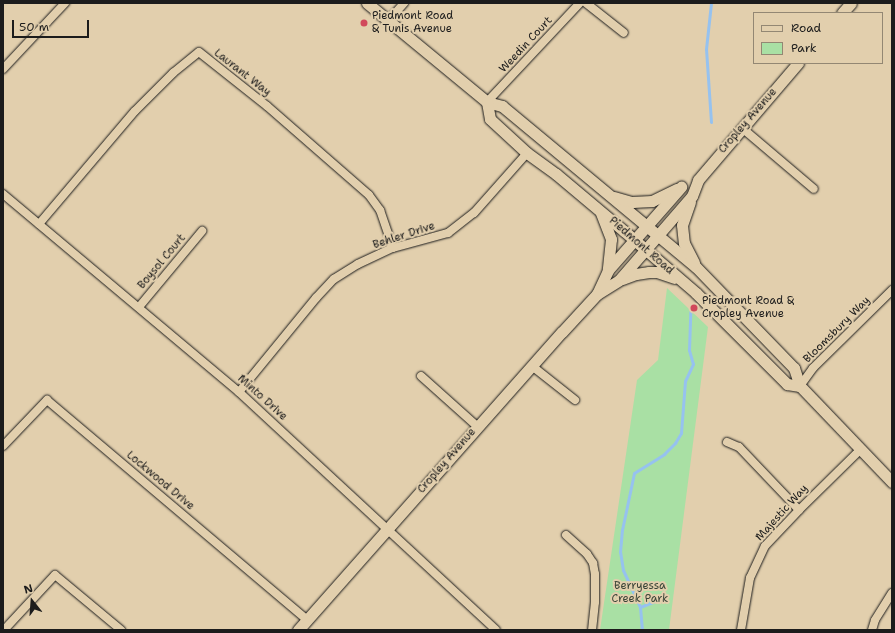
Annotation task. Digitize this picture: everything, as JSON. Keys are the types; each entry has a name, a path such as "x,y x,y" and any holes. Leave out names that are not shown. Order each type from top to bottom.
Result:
{"main road":[{"name":"Piedmont Road","path":"367,3 487,102 502,106 696,267 794,368 800,386 892,482"},
{"path":"843,12 851,3"},
{"name":"Cropley Avenue","path":"298,630 532,366 598,294 619,280 646,250 692,196 698,180 797,64"},
{"name":"Piedmont Road","path":"487,102 490,119 527,152 600,211 681,280 786,384 800,386"},
{"name":"Cropley Avenue","path":"598,294 608,270 646,226 681,187 698,180"},
{"path":"608,195 622,200 641,202 652,201 681,187"},
{"path":"692,196 682,225 684,243 696,267"},
{"path":"600,211 611,239 608,270"},
{"path":"619,280 636,274 649,272 657,272 681,280"}],"street":[{"path":"3,69 65,3"},
{"path":"388,21 404,3"},
{"name":"Weedin Court","path":"487,102 580,3"},
{"path":"586,3 624,33"},
{"name":"Laurant Way","path":"39,224 135,111 173,73 199,52 267,106 369,195 380,210 393,248"},
{"path":"742,128 814,189"},
{"name":"Behler Drive","path":"239,392 316,298 334,279 358,264 393,248 448,233 474,213 527,152"},
{"name":"Minto Drive","path":"3,194 239,392 388,528 496,630"},
{"name":"Boysol Court","path":"138,307 202,231"},
{"name":"Bloomsbury Way","path":"800,386 813,368 892,290"},
{"path":"532,366 575,400"},
{"path":"421,376 478,427"},
{"name":"Lockwood Drive","path":"3,446 47,400 307,620"},
{"path":"727,442 739,447 799,510"},
{"name":"Majestic Way","path":"741,630 750,578 765,546 860,450"},
{"path":"566,535 593,562 595,574 595,602 592,630"},
{"path":"4,630 55,575 121,630"},
{"path":"872,630 875,620 892,593"}],"green space":[{"name":"Berryessa Creek Park","path":"667,288 708,327 669,630 600,630 637,380 658,360"}],"waterway":[{"path":"711,3 706,49 711,122"},
{"path":"642,630 640,607 623,570 620,552 622,530 634,473 664,454 675,443 681,433 685,381 693,364 689,350 690,312"},
{"path":"640,607 656,601"}],"place":[{"name":"Piedmont Road & Tunis Avenue","path":"364,23"},
{"name":"Piedmont Road & Cropley Avenue","path":"694,308"}]}
